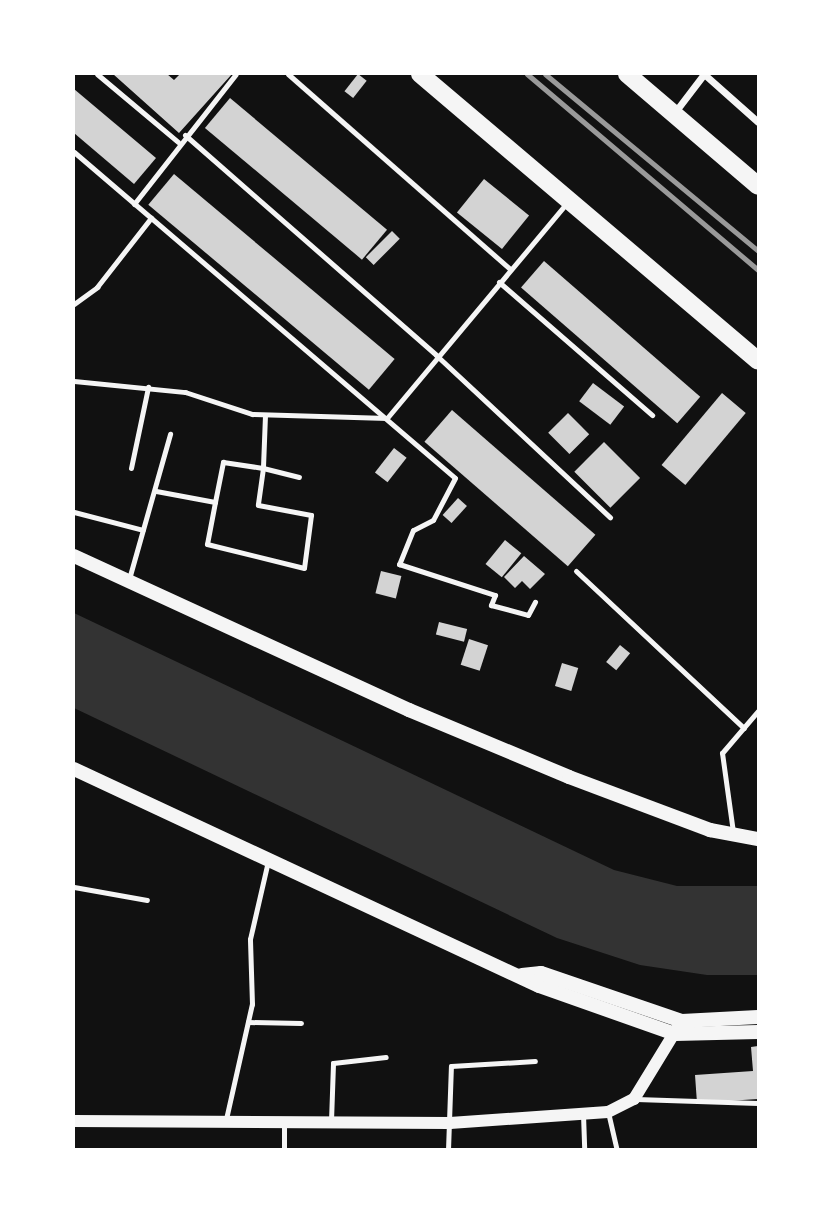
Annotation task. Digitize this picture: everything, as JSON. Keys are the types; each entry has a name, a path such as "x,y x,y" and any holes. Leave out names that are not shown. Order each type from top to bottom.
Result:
{"main road":[{"path":"627,74 758,186"},
{"path":"432,77 569,201 758,361"},
{"path":"74,556 409,710 569,777 733,835 758,839"},
{"path":"74,769 269,857 394,920 522,975 541,973 678,1027 758,1032"},
{"path":"678,1027 758,1017"}],"street":[{"path":"673,113 704,74 758,122"},
{"path":"74,1121 226,1119 331,1124 450,1123 608,1112 634,1099 678,1027"}],"lane":[{"path":"97,74 178,142"},
{"path":"134,204 178,142 236,74"},
{"path":"288,74 510,269"},
{"path":"185,135 436,355 610,517"},
{"path":"74,152 455,478 432,520 413,530 399,564 495,595 491,605 528,615 535,603"},
{"path":"387,418 436,355 569,201"},
{"path":"74,303 97,286 151,218"},
{"path":"499,282 652,415"},
{"path":"74,381 148,387 215,399 265,415 387,418"},
{"path":"131,468 148,387"},
{"path":"265,415 263,468 258,505 311,515 304,568 207,544 223,462 263,468 299,477"},
{"path":"128,582 170,434"},
{"path":"156,491 215,502"},
{"path":"74,512 143,530"},
{"path":"576,571 744,727"},
{"path":"733,835 722,753 758,710"},
{"path":"226,1119 252,1004 250,939 269,857"},
{"path":"74,889 147,900"},
{"path":"248,1022 301,1023"},
{"path":"331,1124 333,1063 386,1057"},
{"path":"448,1150 451,1066 536,1061"},
{"path":"634,1099 758,1102"},
{"path":"608,1112 617,1150"},
{"path":"583,1114 584,1150"},
{"path":"284,1121 284,1150"}],"shaded area":[{"path":"74,613 614,870 677,886 758,886 758,975 707,975 640,965 557,938 74,708"}],"building":[{"path":"113,74 167,74 174,80 180,74 232,74 179,133"},
{"path":"358,74 367,81 353,98 344,91"},
{"path":"74,89 156,158 134,184 74,133"},
{"path":"230,98 387,230 362,260 205,128"},
{"path":"174,174 395,359 369,390 148,205"},
{"path":"484,179 529,216 502,249 457,212"},
{"path":"392,231 400,239 374,265 366,257"},
{"path":"544,261 700,397 677,423 521,287"},
{"path":"593,383 624,406 610,425 579,401"},
{"path":"722,393 746,413 685,485 662,465"},
{"path":"452,410 595,535 568,566 424,442"},
{"path":"568,413 589,434 569,454 548,433"},
{"path":"604,442 640,478 610,508 574,472"},
{"path":"394,448 407,458 388,482 375,472"},
{"path":"458,498 467,506 452,523 443,515"},
{"path":"505,540 521,553 502,577 485,564"},
{"path":"524,556 545,574 530,589 522,581 515,588 504,577"},
{"path":"381,571 401,576 396,598 375,593"},
{"path":"439,622 467,629 464,642 436,635"},
{"path":"469,639 488,645 480,671 461,665"},
{"path":"620,645 630,653 616,670 606,662"},
{"path":"562,663 578,668 571,691 555,686"},
{"path":"758,1046 758,1099 697,1103 695,1075 753,1071 751,1047"}],"railway":[{"path":"527,74 758,270"},
{"path":"545,74 758,251"}]}
